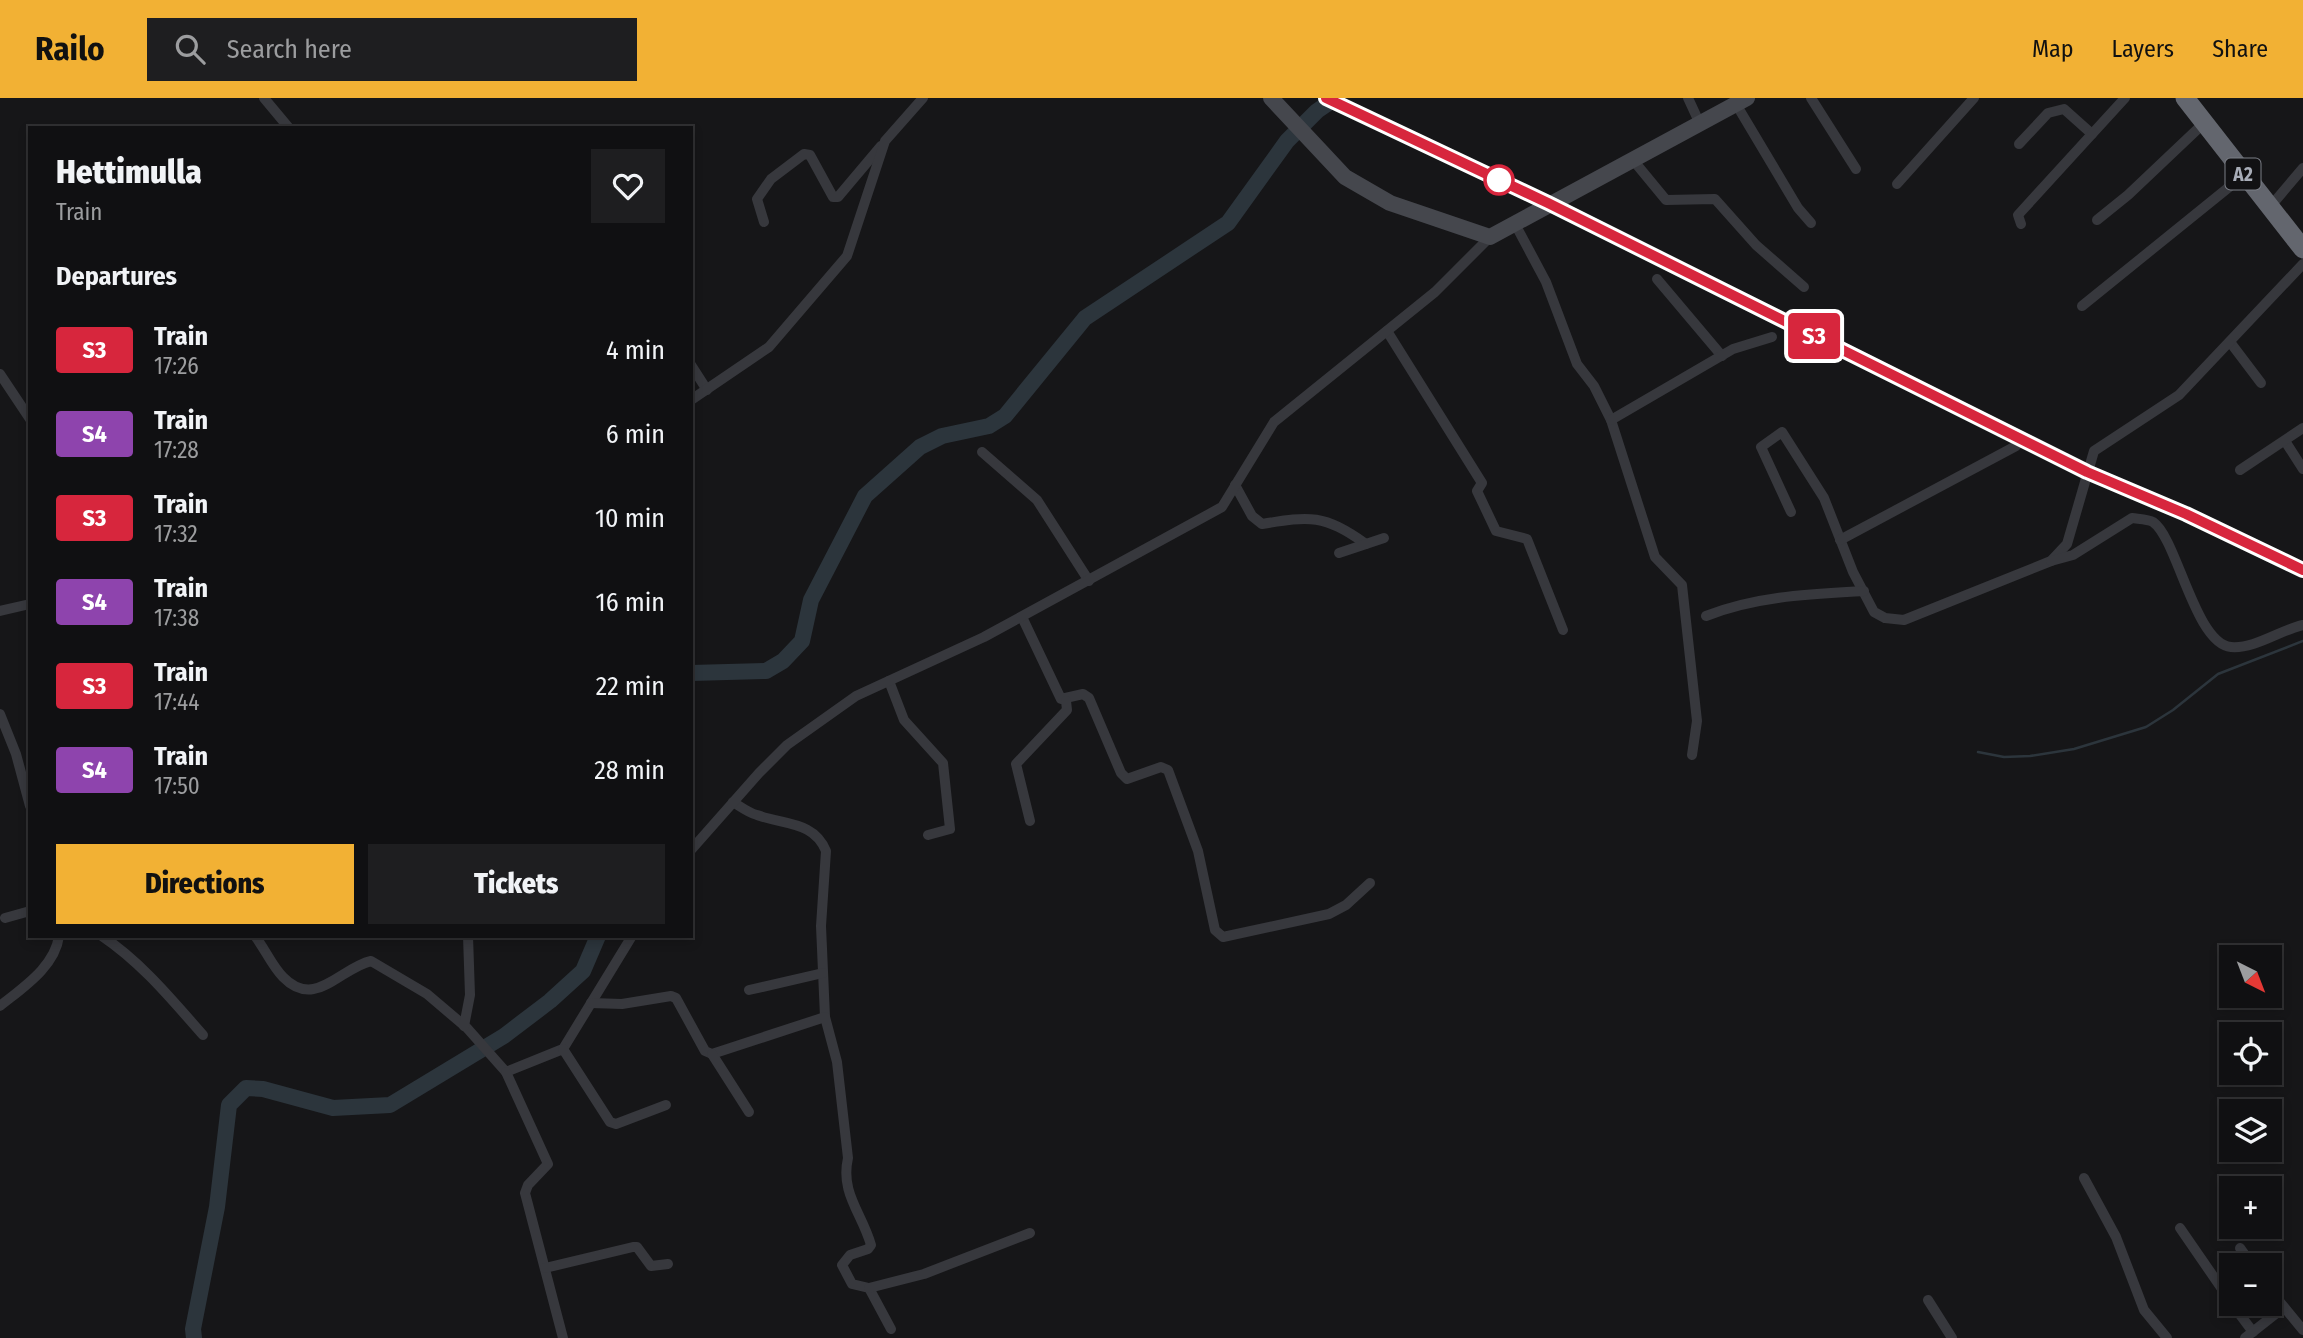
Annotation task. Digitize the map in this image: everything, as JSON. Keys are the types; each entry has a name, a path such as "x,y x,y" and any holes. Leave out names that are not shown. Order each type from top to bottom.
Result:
{"highway":[{"name":"A2","path":"2192,101 2204,123 2303,249"}],"main road":[{"path":"1270,98 1345,177 1390,203 1490,237 1741,101"}],"street":[{"path":"764,222 757,199 771,179 804,154 810,155 833,197 838,197 923,98"},
{"path":"1688,98 1700,124"},
{"path":"1811,98 1856,169"},
{"path":"1896,184 1974,98"},
{"path":"2021,225 2018,215 2125,98"},
{"path":"267,99 287,126"},
{"path":"1741,101 1798,208 1811,223"},
{"path":"2019,144 2048,113 2064,109 2092,134"},
{"path":"2097,219 2128,195 2204,123"},
{"path":"693,399 769,347 847,256 885,141"},
{"path":"1633,160 1666,200 1715,199 1756,245 1804,287"},
{"path":"2270,207 2303,168"},
{"path":"2082,306 2244,175"},
{"path":"1514,222 1546,282 1577,363 1594,386 1611,420 1655,557 1682,585 1698,721 1692,755"},
{"path":"693,848 787,745 856,696 1022,617 1222,507 1274,422 1435,292 1490,237"},
{"path":"2051,561 2067,544 2094,451 2179,395 2303,264"},
{"path":"1657,279 1722,356"},
{"path":"1387,331 1482,483 1477,491 1496,531 1527,539 1563,630"},
{"path":"1611,420 1722,356 1756,340 1772,337"},
{"path":"2230,341 2261,383"},
{"path":"693,368 707,390"},
{"path":"0,374 28,416"},
{"path":"2240,470 2303,428"},
{"path":"1791,512 1761,447 1782,432 1824,498 1840,540 1874,612 1885,618 1904,620 2051,561 2073,555 2132,518 2153,522 2163,534 2186,588 2212,635 2224,645 2242,645 2303,625"},
{"path":"2285,440 2303,469"},
{"path":"1840,540 2016,446"},
{"path":"982,452 1037,500 1089,581"},
{"path":"1235,485 1252,516 1262,524 1310,517 1346,530 1366,544"},
{"path":"1339,553 1384,538"},
{"path":"1706,616 1732,606 1780,598 1864,592"},
{"path":"0,611 28,604"},
{"path":"1022,617 1061,699 1066,701 1083,694 1089,698 1121,773 1127,779 1161,767 1168,770 1198,850 1215,930 1223,937 1329,914 1346,905 1370,883"},
{"path":"888,681 904,720 943,763 950,829 928,835"},
{"path":"1030,821 1016,764 1068,710 1066,701"},
{"path":"0,714 16,754 28,799"},
{"path":"733,802 755,815 793,823 819,836 826,851 821,926 825,1017 837,1062 848,1158 844,1172 846,1190 871,1245 868,1249 849,1255 842,1265 852,1284 869,1287 924,1274 1030,1234"},
{"path":"5,918 28,912"},
{"path":"0,1006 34,977 52,956 58,938"},
{"path":"106,938 161,987 202,1035"},
{"path":"256,938 283,978 294,986 319,990 362,963 371,961 427,994 465,1027 503,1069 548,1164 528,1185 525,1193 545,1268 559,1337"},
{"path":"465,1027 470,995 468,938"},
{"path":"503,1069 563,1049 631,938"},
{"path":"749,990 823,973"},
{"path":"592,1003 622,1004 665,995 676,998 705,1051 712,1054 749,1112"},
{"path":"712,1054 825,1017"},
{"path":"563,1049 610,1122 616,1124 666,1105"},
{"path":"2084,1178 2116,1237 2144,1310 2166,1338"},
{"path":"2180,1228 2219,1284"},
{"path":"545,1268 633,1247 637,1247 651,1266 668,1264"},
{"path":"2240,1248 2244,1253"},
{"path":"869,1287 891,1329"},
{"path":"1928,1300 1952,1338"},
{"path":"2239,1316 2249,1335 2283,1308 2303,1330"}],"waterway":[{"path":"693,673 766,671 783,661 802,641 811,600 865,496 920,447 942,436 989,426 1005,416 1085,318 1228,223 1287,141 1317,111 1336,98"},
{"path":"1978,752 2004,757 2030,756 2074,749 2146,727 2173,710 2218,674 2303,641"},
{"path":"194,1338 193,1329 217,1207 229,1105 246,1088 263,1089 333,1108 390,1105 504,1036 550,1001 583,971 597,938"}],"railway":[{"path":"1326,98 1548,203 2087,472 2186,514 2303,570"}],"train":[{"name":"S3","path":"1326,98 1548,203 2087,472 2186,514 2303,570"}]}
